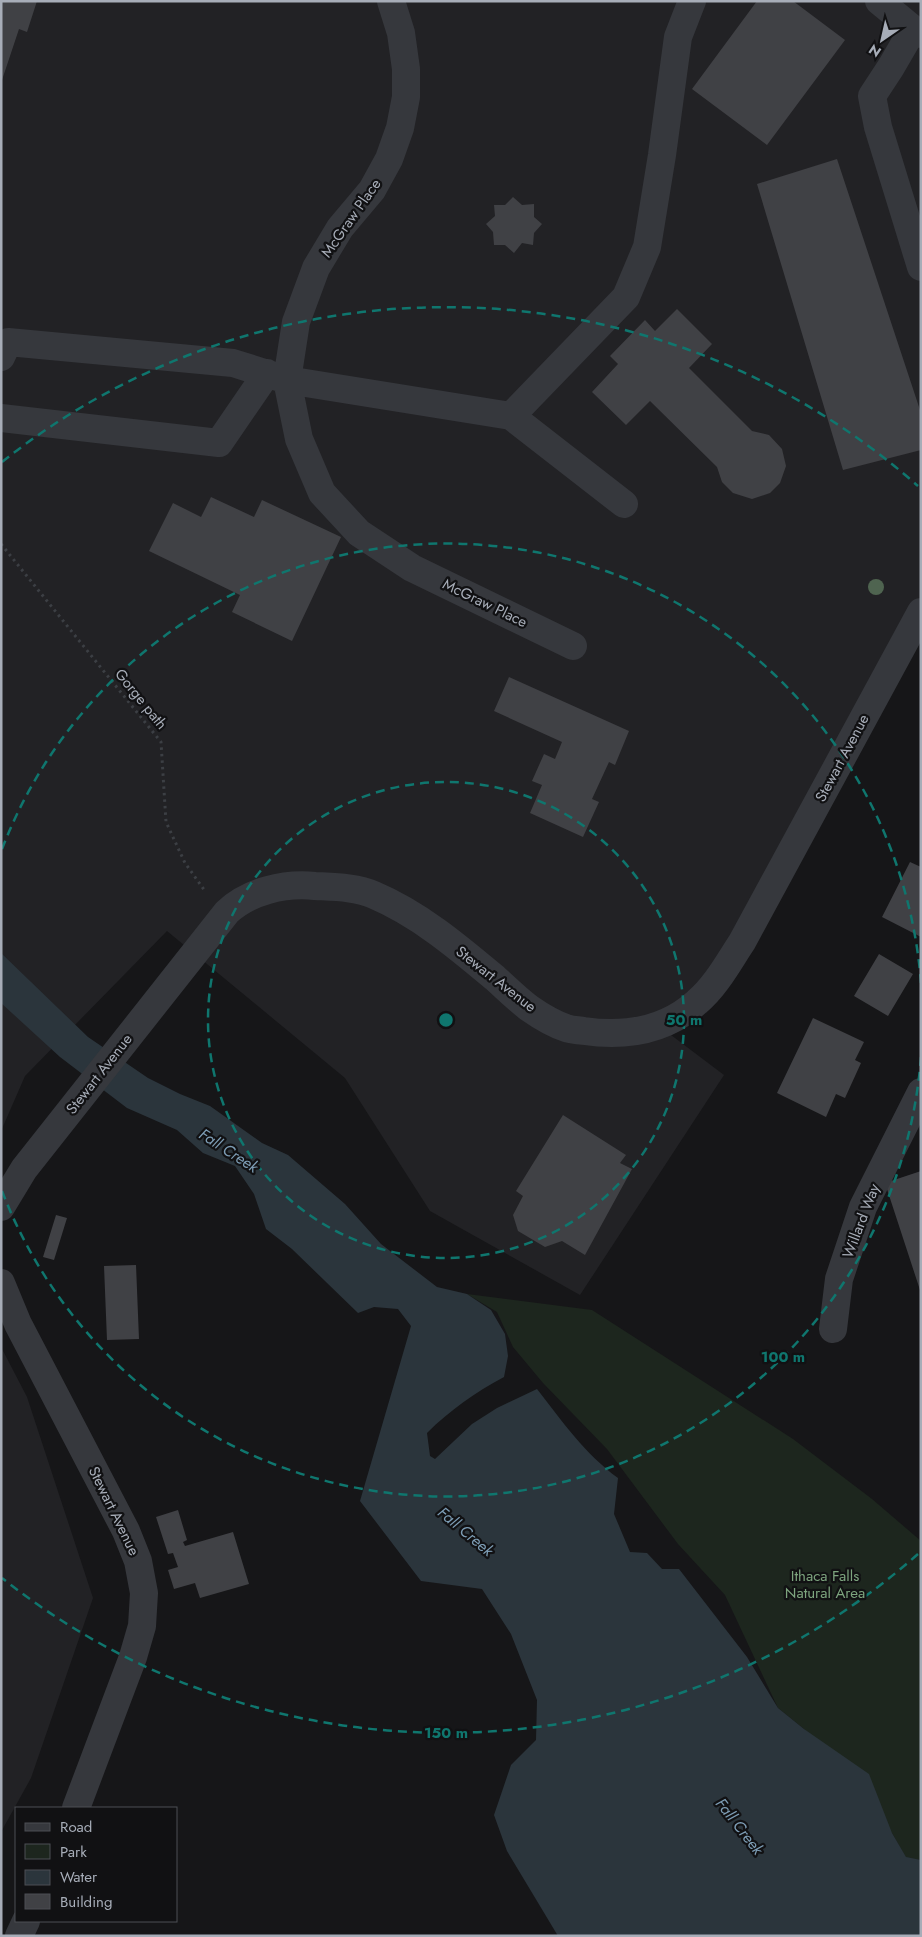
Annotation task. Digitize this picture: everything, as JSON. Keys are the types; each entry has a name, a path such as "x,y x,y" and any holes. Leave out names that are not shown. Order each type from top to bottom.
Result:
{"street":[{"name":"McGraw Place","path":"391,1 402,33 406,69 406,97 400,128 389,159 372,190 340,228 316,268 277,376 299,439 322,493 359,533 412,568 573,646"},
{"path":"511,416 626,297 647,247 678,37 692,1"},
{"path":"879,1 917,31 872,96 878,127 921,267"},
{"path":"1,357 8,342 233,363 277,376 511,416 624,504"},
{"path":"1,418 219,443 277,376"},
{"name":"Stewart Avenue","path":"1,1207 24,1169 222,919 238,903 276,888 304,885 348,888 373,894 417,916 494,977 529,1008 565,1028 608,1034 640,1032 673,1020 696,1003 711,988 742,942 921,612"},
{"name":"Willard Way","path":"833,1329 839,1279 863,1207 921,1092"},
{"name":"Stewart Avenue","path":"1,1282 18,1324 126,1531 138,1561 144,1594 142,1626 76,1807"},
{"path":"19,1936 26,1922"}],"path":[{"name":"Gorge path","path":"1,544 162,742 166,822 185,864 222,919"}],"shaded area":[{"path":"1,1 921,1 921,622 724,984 667,1032 724,1075 580,1295 430,1211 345,1078 167,931 25,1076 1,1131"},
{"path":"1,1347 27,1397 93,1598 31,1778 1,1832"}],"green space":[{"name":"Ithaca Falls Natural Area","path":"467,1294 592,1310 793,1439 872,1499 921,1541 921,1860 906,1858 892,1833 804,1729 778,1708 725,1595 678,1544 607,1449 543,1383 513,1347 497,1312"}],"water":[{"name":"Fall Creek","path":"1,953 88,1037 148,1078 210,1106 262,1143 288,1155 345,1204 381,1244 437,1287 467,1294 491,1310 505,1334 508,1356 504,1377 464,1402 427,1433 430,1456 435,1459 472,1424 497,1408 537,1389 584,1448 618,1478 614,1514 630,1552 647,1553 662,1569 679,1569 747,1657 778,1708 804,1729 869,1774 892,1833 906,1857 921,1860 921,1936 558,1936 507,1851 494,1815 511,1765 536,1740 537,1700 511,1634 482,1589 421,1581 360,1501 411,1326 398,1309 374,1307 358,1313 292,1249 266,1229 254,1194 235,1166 203,1153 177,1130 127,1108 60,1057 1,1003"}],"building":[{"path":"1,1 37,1 27,32 19,29 2,80"},
{"path":"757,1 793,1 845,40 767,145 692,89"},
{"path":"837,159 921,413 921,450 843,470 757,184"},
{"path":"513,197 522,205 534,204 534,217 542,224 534,233 533,245 522,243 514,253 505,245 494,245 493,232 486,224 495,216 494,205 505,205"},
{"path":"677,309 712,344 689,368 752,431 769,435 782,449 786,466 780,483 770,493 752,499 733,493 722,482 717,467 650,401 626,425 592,392 618,364 610,356 645,320 655,331"},
{"path":"211,497 254,517 262,500 341,537 292,641 232,612 240,595 149,551 173,503 201,517"},
{"path":"509,677 629,731 615,765 609,762 592,799 599,802 583,837 530,813 542,785 532,781 544,754 555,759 562,742 494,711"},
{"path":"910,862 921,867 921,937 882,917"},
{"path":"879,954 913,974 888,1016 854,996"},
{"path":"813,1018 864,1042 855,1060 861,1063 845,1098 836,1094 826,1117 777,1093"},
{"path":"563,1115 626,1155 620,1163 632,1169 585,1255 562,1241 545,1247 518,1231 513,1215 523,1196 516,1191"},
{"path":"921,1171 921,1290 920,1290 885,1183"},
{"path":"56,1215 67,1218 54,1260 43,1257"},
{"path":"136,1265 139,1339 107,1340 104,1266"},
{"path":"178,1510 187,1540 183,1542 185,1546 233,1532 249,1584 200,1598 195,1583 174,1589 168,1570 178,1567 173,1553 168,1554 156,1517"}]}
